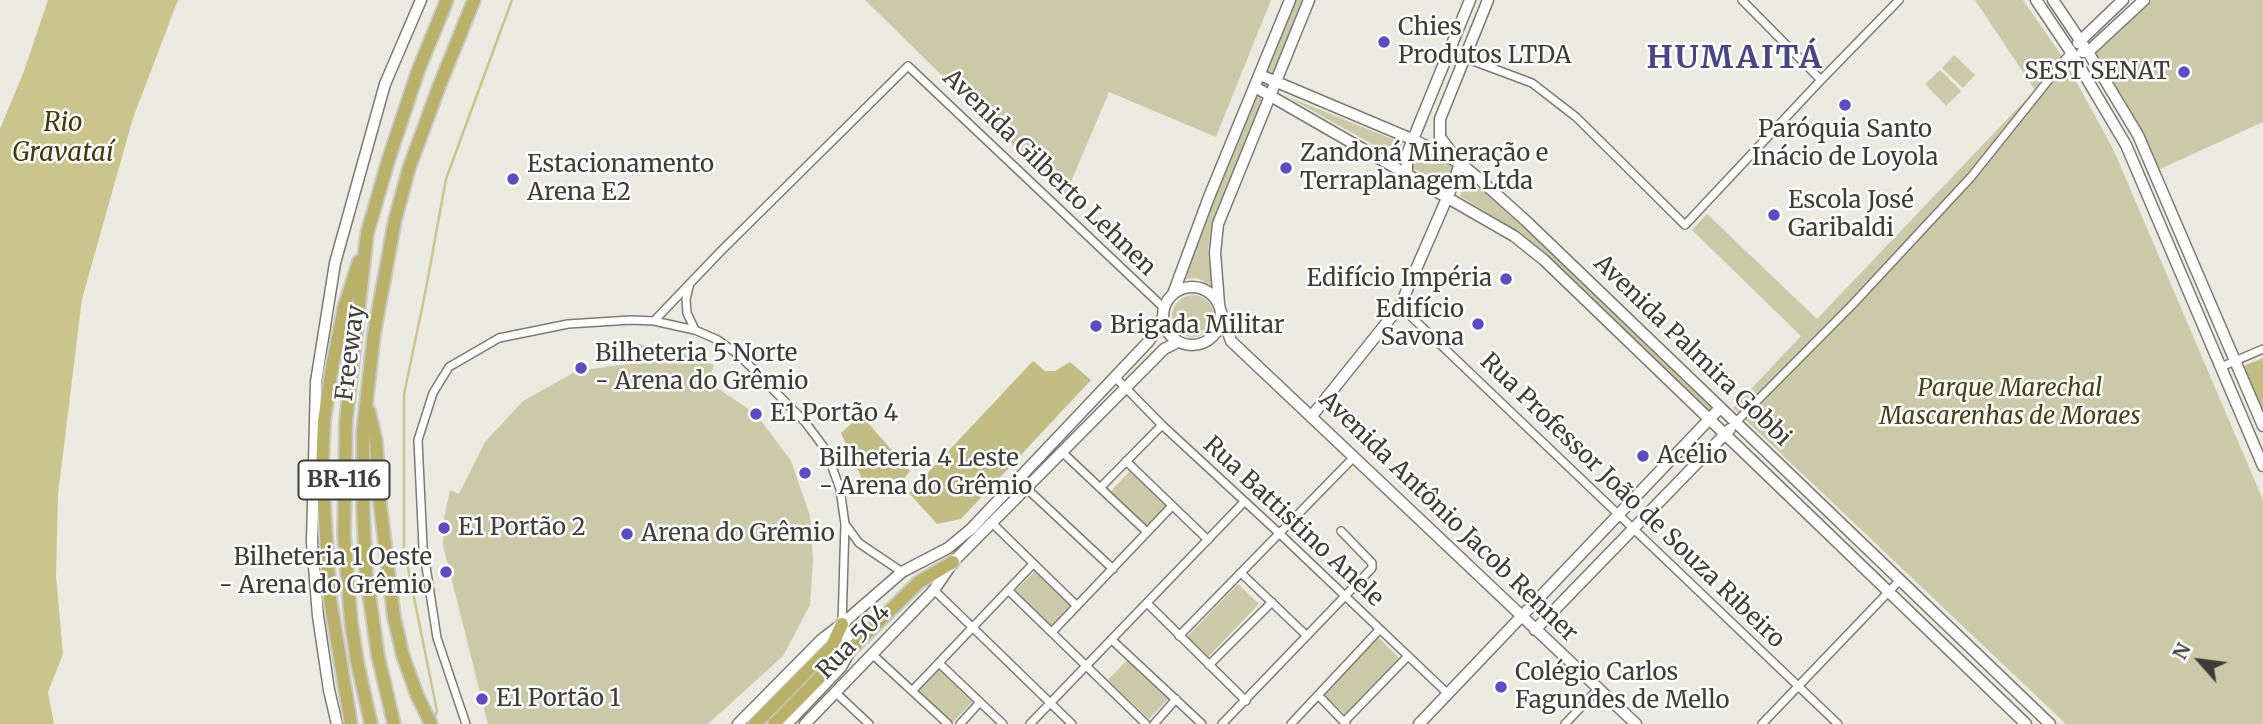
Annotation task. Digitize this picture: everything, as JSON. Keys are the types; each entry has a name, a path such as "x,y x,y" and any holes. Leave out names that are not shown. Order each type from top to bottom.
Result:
{"highway":[{"name":"Freeway","path":"371,724 351,621 344,534 346,421 367,234 418,71 447,0"},
{"name":"Freeway","path":"394,724 378,656 366,573 363,431 366,400 374,334 395,220 409,168 474,0"},
{"path":"351,724 330,599 323,471 324,421 344,308 367,234"},
{"path":"366,400 376,441 380,504 394,617 403,656 431,724"},
{"path":"774,724 919,582 953,562"},
{"path":"755,724 832,646 842,624"}],"street":[{"path":"337,724 318,616 312,542 316,382 335,263 385,84 421,0"},
{"path":"975,534 1149,341 1173,294 1290,0"},
{"path":"1163,313 1168,333 1178,342 1193,345 1203,343 1218,329 1220,308 1215,253 1218,224 1309,0"},
{"path":"1407,173 1407,154 1471,0"},
{"path":"1311,417 1400,306 1447,199 1460,163 1440,136 1440,119 1488,0"},
{"path":"1742,0 1821,80"},
{"path":"1465,58 1532,83 1576,117 1685,225 1899,0"},
{"path":"2036,0 2071,52 2126,145 2263,466"},
{"path":"2053,0 2088,51 2138,135 2263,426"},
{"path":"1535,630 1853,304 1970,177 2080,40 2123,0"},
{"path":"2071,52 2088,51 2144,0"},
{"name":"Avenida Gilberto Lehnen","path":"690,282 908,66 1163,313"},
{"name":"Avenida Palmira Gobbi","path":"1260,75 1413,140 1460,163 1525,220 2050,724"},
{"name":"Avenida Palmira Gobbi","path":"1255,87 1514,236 1544,260 2025,724"},
{"path":"654,321 690,282"},
{"path":"690,282 686,299 687,313 695,330"},
{"path":"1173,294 1189,286 1198,287 1207,290 1220,308"},
{"name":"Rua Professor João de Souza Ribeiro","path":"1400,306 1838,724"},
{"name":"Avenida Antônio Jacob Renner","path":"1220,308 1231,341 1636,724"},
{"path":"466,724 437,638 423,547 418,440 433,393 449,367 499,338 568,324 631,320 654,321 695,330 718,340 740,356 806,422 826,450 840,489 845,524 842,624 851,649 841,667 787,724"},
{"path":"1212,337 1231,341"},
{"path":"738,724 821,640 902,572 992,523 1022,484 1062,452 1164,349 1178,342"},
{"path":"2221,368 2263,349"},
{"name":"Rua Battistino Anele","path":"1115,377 1124,389 1447,693"},
{"path":"1094,400 1104,409"},
{"path":"1419,724 1720,408"},
{"path":"1100,488 1162,425"},
{"path":"1062,452 1147,532"},
{"path":"1179,636 1353,458"},
{"path":"1126,461 1208,540"},
{"path":"1022,484 1113,569"},
{"path":"1030,724 1244,502"},
{"path":"1052,632 1172,506"},
{"path":"992,523 1077,606"},
{"path":"845,524 859,542 902,572"},
{"path":"1222,724 1373,564 1341,531"},
{"name":"Rua 504","path":"804,724 934,590 975,534"},
{"path":"912,691 1033,564"},
{"path":"1241,573 1307,636"},
{"path":"1762,724 1899,580"},
{"path":"934,590 1072,724"},
{"path":"1008,590 1146,724"},
{"path":"1209,665 1272,602"},
{"path":"1147,603 1246,701"},
{"path":"1290,724 1379,630"},
{"path":"1112,640 1202,724"},
{"path":"872,654 948,724"},
{"path":"1318,695 1345,723 1408,656"},
{"path":"939,663 1003,724"},
{"path":"1565,724 1598,689"},
{"path":"835,692 869,724"},
{"path":"1154,724 1176,699"},
{"path":"960,724 980,702"},
{"path":"804,724 808,703"}],"green space":[{"path":"865,0 1271,0 1216,137 1109,92 1065,196"},
{"path":"1294,0 1304,0 1211,228 1208,250 1212,286 1197,278 1180,279"},
{"name":"Parque Marechal Mascarenhas de Moraes","path":"1975,0 2023,0 2064,59 2114,151 2263,500 2263,724 2066,724 1733,408 1801,336 1692,230 1707,214 1817,319 2035,90"},
{"name":"SEST SENAT","path":"2152,0 2263,0 2263,122 2158,170 2092,52"},
{"path":"1954,55 1975,75 1963,88 1942,68"},
{"path":"1940,70 1961,91 1946,106 1925,84"},
{"path":"1286,96 1402,143 1397,158"},
{"path":"1418,148 1449,161 1453,167 1445,185 1410,167"},
{"path":"1468,175 1713,408 1709,412 1517,231 1460,196"},
{"path":"1193,295 1208,301 1214,316 1208,331 1193,337 1178,331 1172,316 1178,301"},
{"name":"Arena do Grêmio","path":"637,344 676,351 714,365 708,382 756,414 791,461 810,516 813,562 810,605 783,656 708,724 488,724 443,545 444,518 450,490 459,494 485,442 523,401 577,371 635,363"},
{"path":"1130,471 1166,506 1146,526 1111,491"},
{"path":"1035,571 1071,605 1051,626 1015,591"},
{"path":"1238,584 1259,604 1208,657 1187,637"},
{"path":"1378,637 1399,658 1345,714 1323,694"},
{"path":"1128,659 1169,698 1149,719 1108,680"},
{"path":"938,668 972,702 952,723 917,688"}],"shaded area":[{"path":"2263,358 2263,419 2241,367"},
{"path":"1033,361 1045,371 1055,371 1070,362 1091,380 961,519 937,524 909,493"},
{"path":"861,415 910,471 895,490 864,483 841,433"}],"water":[{"name":"Rio Gravataí","path":"48,0 178,0 133,118 82,299 58,494 56,576 63,654 48,692 54,724 0,724 0,129 24,71"}],"waterway":[{"path":"434,719 437,711 404,548 404,394 446,179 512,0"}],"place":[{"name":"Chies Produtos LTDA","path":"1384,42"},
{"name":"SEST SENAT","path":"2184,72"},
{"name":"Paróquia Santo Inácio de Loyola","path":"1845,105"},
{"name":"Zandoná Mineração e Terraplanagem Ltda","path":"1286,168"},
{"name":"Estacionamento Arena E2","path":"513,179"},
{"name":"Escola José Garibaldi","path":"1774,215"},
{"name":"Edifício Impéria","path":"1506,279"},
{"name":"Edifício Savona","path":"1478,324"},
{"name":"Brigada Militar","path":"1096,326"},
{"name":"Bilheteria 5 Norte - Arena do Grêmio","path":"581,368"},
{"name":"E1 Portão 4","path":"756,414"},
{"name":"Acélio","path":"1643,456"},
{"name":"Bilheteria 4 Leste - Arena do Grêmio","path":"805,473"},
{"name":"E1 Portão 2","path":"444,528"},
{"name":"Arena do Grêmio","path":"627,534"},
{"name":"Bilheteria 1 Oeste - Arena do Grêmio","path":"446,572"},
{"name":"Colégio Carlos Fagundes de Mello","path":"1501,687"},
{"name":"E1 Portão 1","path":"482,699"}],"district":[{"name":"HUMAITÁ","path":"1735,59"}]}
